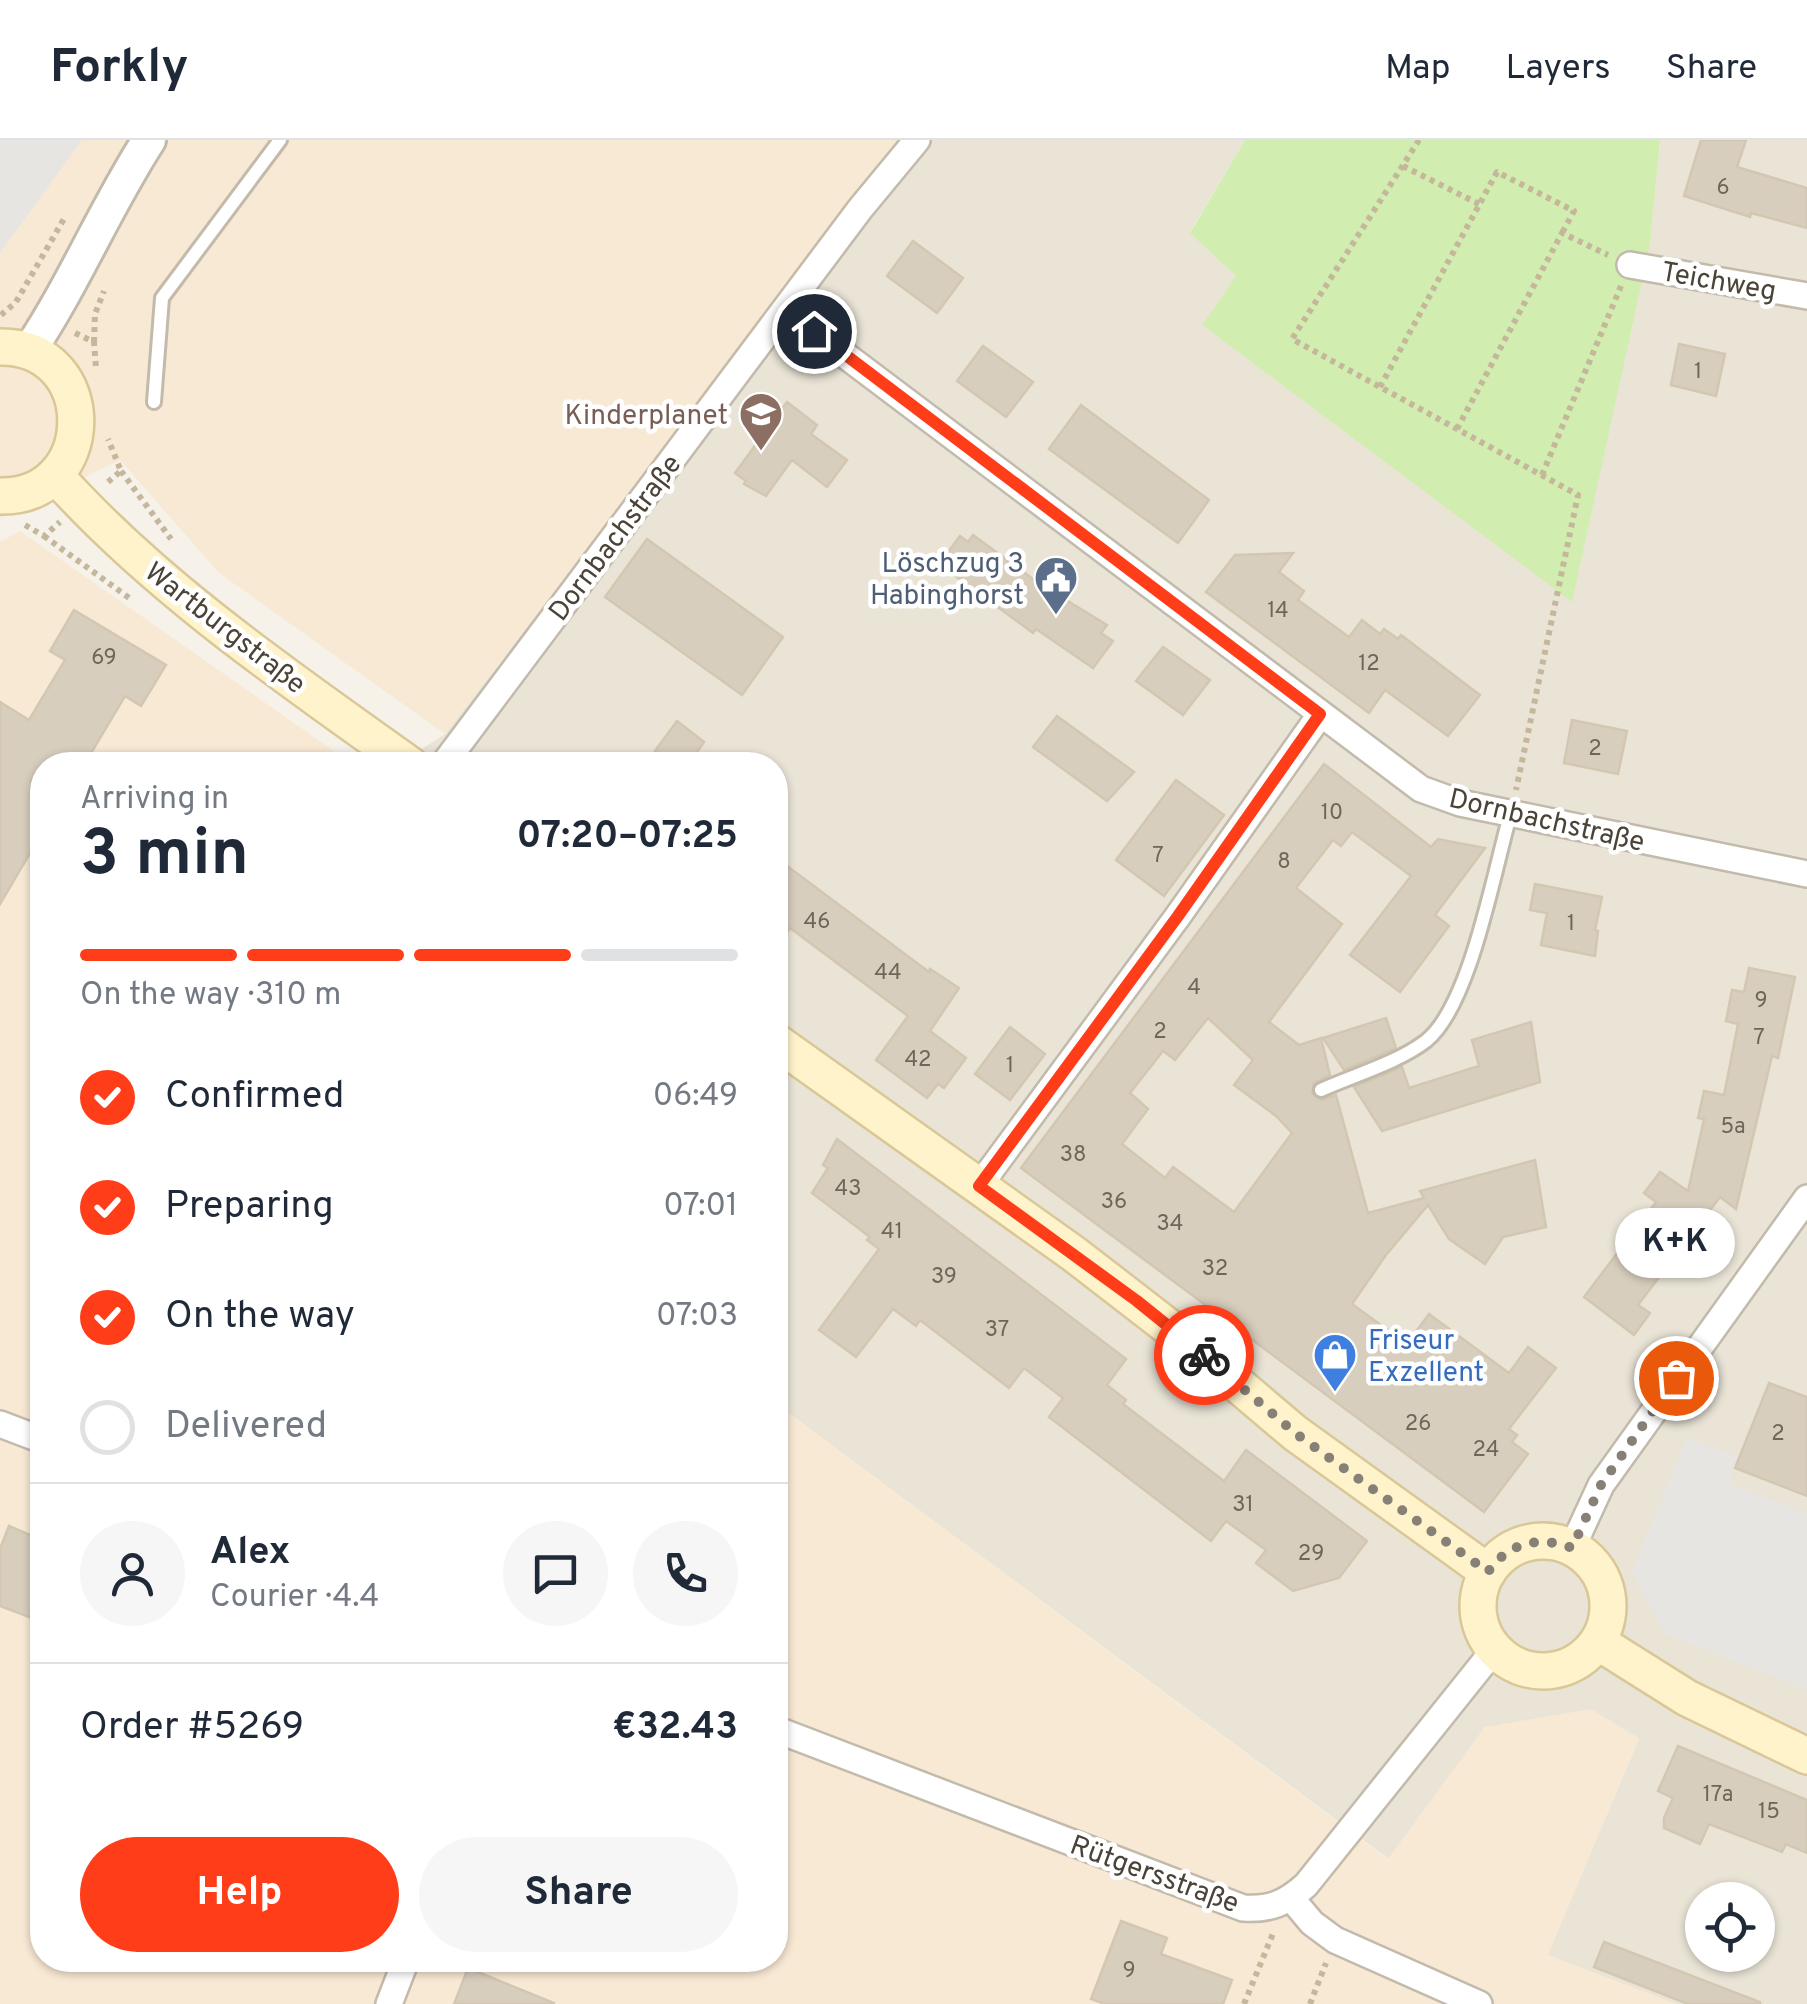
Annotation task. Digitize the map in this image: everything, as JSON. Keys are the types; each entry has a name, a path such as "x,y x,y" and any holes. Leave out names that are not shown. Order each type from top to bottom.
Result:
{"main road":[{"path":"0,496 27,492 55,475 74,443 76,406 70,388 60,373 15,349"},
{"name":"Wartburgstraße","path":"55,475 153,571 391,752"},
{"path":"788,1051 1137,1301 1295,1433 1488,1572"},
{"path":"1532,1542 1559,1543 1572,1548 1596,1568 1608,1597 1609,1613 1598,1642 1571,1666 1548,1672 1524,1669 1494,1650 1483,1632 1478,1612 1480,1592 1488,1572 1506,1552 1532,1542"},
{"path":"1598,1642 1687,1698 1807,1756"}],"street":[{"path":"15,349 50,320 149,140"},
{"name":"Dornbachstraße","path":"453,752 860,209 917,140"},
{"name":"Teichweg","path":"1630,265 1807,296"},
{"name":"Dornbachstraße","path":"785,310 1421,789 1460,803 1807,874"},
{"path":"979,1186 1178,916 1320,714"},
{"path":"1572,1548 1601,1485 1807,1198"},
{"path":"0,1424 30,1435"},
{"path":"1479,2004 1336,1940 1312,1923 1291,1898 1494,1650"},
{"name":"Rütgersstraße","path":"788,1733 1242,1908 1268,1910 1291,1898"},
{"path":"389,2004 401,1972"}],"lane":[{"path":"154,402 162,298 280,140"},
{"path":"1321,1090 1422,1044 1441,1028 1458,994 1511,812"}],"path":[{"path":"1419,140 1292,338 1578,495 1511,812"},
{"path":"1403,166 1479,204"},
{"path":"1380,387 1497,172 1574,211 1457,429"},
{"path":"1542,476 1630,265 1562,233"},
{"path":"0,316 16,302"},
{"path":"122,471 177,546"},
{"path":"1244,2004 1291,1898"},
{"path":"1310,2004 1336,1940"}],"shaded area":[{"path":"0,140 900,140 445,734 219,573 120,460 0,518"},
{"path":"0,140 82,140 0,253"},
{"path":"900,140 1245,140 1190,232 1236,276 1203,324 1650,244 1660,140 1807,140 1807,2004 1676,2004 1547,1955 1639,1739 1485,1727 1389,1859 788,1413 788,752 417,752 445,734"},
{"path":"20,531 335,752 30,752 30,1972 788,1972 788,1413 1388,1859 1485,1727 1591,1709 1639,1738 1548,1955 1676,2004 0,2004 0,542"},
{"path":"1687,1437 1738,1457 1729,1483 1807,1514 1807,1690 1664,1633 1632,1571"}],"green space":[{"path":"1245,140 1660,140 1650,244 1572,602 1202,325 1236,276 1190,233"}],"building":[{"path":"1701,140 1746,140 1737,167 1807,188 1807,228 1751,213 1750,217 1684,196"},
{"path":"913,241 963,278 937,313 887,276"},
{"path":"1679,344 1725,354 1716,396 1671,385"},
{"path":"983,346 1033,382 1006,417 957,381"},
{"path":"787,402 817,425 811,434 847,460 827,487 792,460 766,496 744,484 746,481 735,473"},
{"path":"1081,405 1209,500 1178,543 1049,449"},
{"path":"973,535 1037,582 1107,625 1101,633 1113,641 1093,668 1036,629 1033,633 939,564 960,536 968,542"},
{"path":"647,539 783,637 742,695 605,597"},
{"path":"1293,553 1279,572 1304,591 1298,600 1349,637 1362,620 1380,634 1384,629 1398,639 1401,635 1480,695 1448,736 1385,690 1369,713 1206,592 1235,555"},
{"path":"74,610 166,665 141,706 125,696 92,752 30,752 30,853 0,904 0,702 29,720 65,660 50,651"},
{"path":"1163,647 1210,680 1183,715 1136,681"},
{"path":"1057,716 1134,772 1107,801 1033,747"},
{"path":"1572,720 1627,731 1618,774 1564,763"},
{"path":"677,721 704,742 697,752 655,751"},
{"path":"1324,764 1431,847 1438,839 1485,848 1435,915 1449,926 1400,992 1350,955 1411,876 1352,832 1341,846 1333,840 1296,888 1342,924 1269,1022 1299,1045 1321,1038 1330,1075 1314,1083 1312,1093 1321,1100 1336,1095 1368,1213 1424,1198 1420,1191 1535,1160 1546,1227 1503,1237 1485,1264 1449,1239 1428,1205 1352,1304 1407,1344 1429,1314 1509,1373 1528,1347 1556,1368 1509,1429 1517,1435 1512,1442 1528,1454 1484,1512 1021,1168","holes":["1208,1018 1253,1060 1234,1085 1292,1133 1234,1212 1173,1167 1165,1178 1122,1144 1148,1109 1130,1093 1163,1051 1175,1060"]},
{"path":"1176,780 1224,815 1164,896 1116,860"},
{"path":"788,867 929,972 930,969 959,988 930,1031 966,1058 944,1088 938,1084 927,1098 876,1060 908,1016 790,928 788,931"},
{"path":"1535,884 1602,897 1595,930 1595,956 1541,945 1547,913 1530,910"},
{"path":"1749,968 1795,977 1778,1058 1772,1056 1736,1209 1720,1197 1638,1305 1650,1313 1634,1335 1584,1297 1656,1202 1644,1193 1660,1172 1688,1191 1704,1119 1698,1118 1704,1091 1724,1095 1738,1024 1726,1021 1732,990 1744,992"},
{"path":"1386,1018 1396,1048 1344,1070 1323,1038"},
{"path":"1531,1022 1540,1082 1382,1131 1354,1087 1402,1067 1409,1088 1479,1066 1472,1040"},
{"path":"1010,1027 1045,1054 1010,1100 975,1074"},
{"path":"837,1139 1126,1359 1107,1385 1126,1400 1123,1404 1224,1481 1246,1450 1367,1541 1339,1578 1293,1591 1256,1563 1266,1550 1226,1521 1211,1541 1049,1417 1063,1398 1024,1368 1009,1388 920,1320 916,1326 893,1309 856,1357 819,1330 879,1249 867,1240 870,1237 812,1193 828,1168 823,1165"},
{"path":"1769,1383 1807,1397 1807,1496 1735,1468"},
{"path":"9,1526 30,1535 30,1617 0,1606 0,1549"},
{"path":"1678,1746 1807,1800 1807,1853 1786,1844 1782,1852 1709,1824 1700,1844 1664,1828 1673,1798 1658,1791"},
{"path":"1121,1921 1167,1938 1161,1954 1232,1980 1223,2004 1105,2004 1091,1999"},
{"path":"1604,1942 1760,2004 1688,2004 1594,1967"},
{"path":"466,1972 478,1972 554,2003 554,2004 454,2004"}],"way so far":[{"path":"1204,1355 1270,1414 1488,1572 1506,1552 1532,1542 1546,1541 1572,1548 1601,1485 1676,1378"}],"place":[{"name":"Kinderplanet","path":"761,452"},
{"name":"Löschzug 3 Habinghorst","path":"1056,616"},
{"name":"K+K","path":"1676,1378"},
{"name":"Friseur Exzellent","path":"1335,1393"}],"route":[{"path":"814,331 1320,714 1178,916 979,1186 1204,1355"}]}
